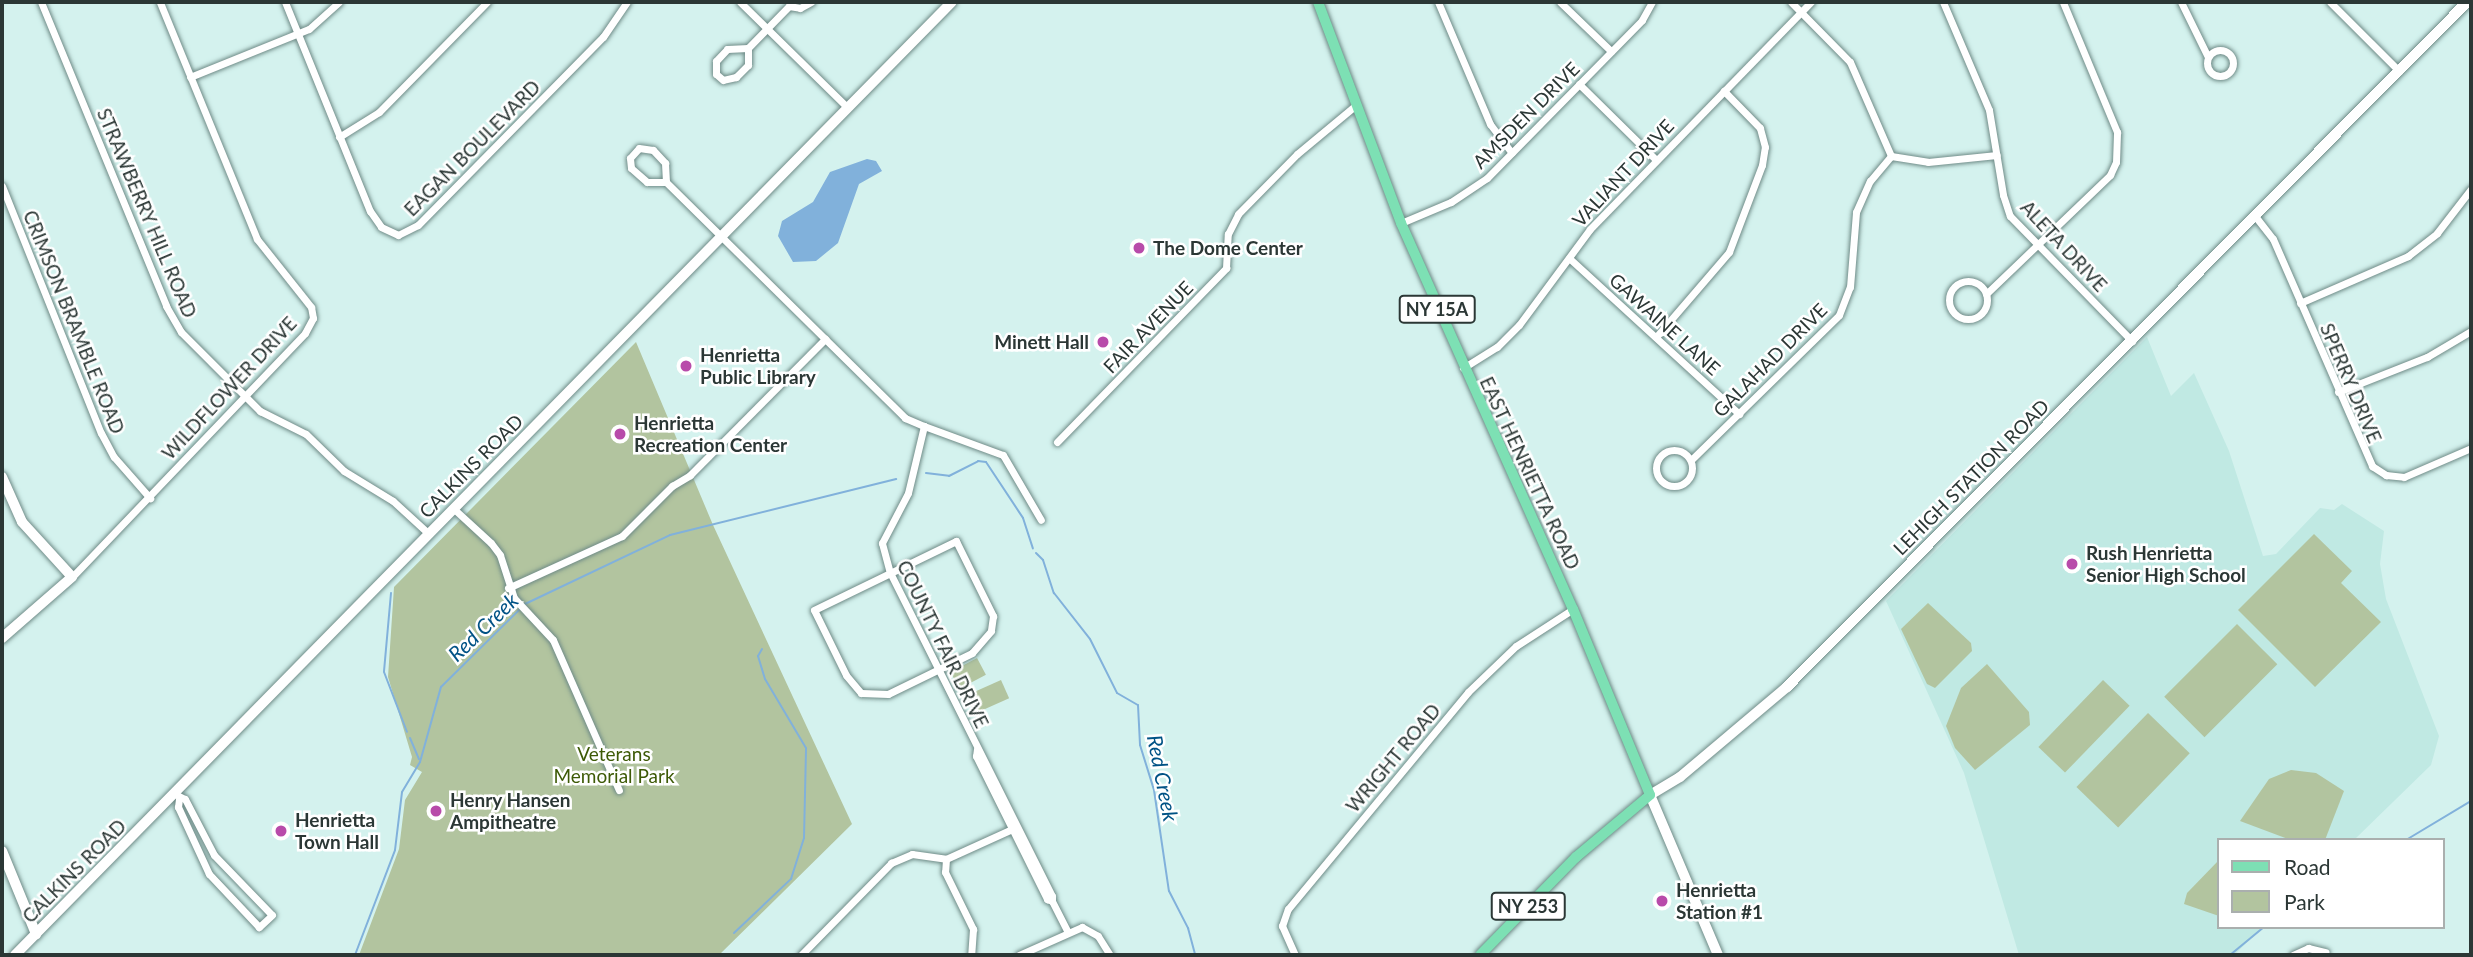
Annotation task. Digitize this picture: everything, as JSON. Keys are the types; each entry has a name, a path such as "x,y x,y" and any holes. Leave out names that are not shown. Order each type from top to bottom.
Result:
{"main road":[{"name":"CALKINS ROAD","path":"15,955 177,796 429,534 952,2"},
{"name":"EAST HENRIETTA ROAD","path":"1318,2 1401,223 1463,369 1573,609 1718,955"},
{"name":"LEHIGH STATION ROAD","path":"1480,955 1576,857 1650,795 1680,777 1787,687 2467,2"},
{"path":"2,477 22,522 72,577"},
{"name":"WILDFLOWER DRIVE","path":"2,638 72,577"},
{"path":"2,851 36,934"}],"street":[{"name":"STRAWBERRY HILL ROAD","path":"41,2 166,306 191,344 243,396 277,422 306,434 344,471 393,501 429,534"},
{"name":"WILDFLOWER DRIVE","path":"72,577 309,329 313,315 257,239 160,2"},
{"name":"EAGAN BOULEVARD","path":"285,2 375,220 392,234 405,234 603,37 627,2"},
{"path":"190,77 298,34 339,2"},
{"path":"339,137 379,112 487,2"},
{"path":"740,2 848,108"},
{"path":"748,48 727,49 716,61 716,74 723,80 736,77 748,65 748,48 788,4 800,8 811,2"},
{"path":"1438,2 1490,124 1512,153"},
{"path":"1560,2 1611,51"},
{"name":"AMSDEN DRIVE","path":"1401,223 1463,195 1512,153 1642,20 1653,2"},
{"path":"1791,2 1850,62 1891,156 1928,162 1997,155"},
{"name":"VALIANT DRIVE","path":"1463,369 1497,347 1519,325 1569,258 1656,160 1811,2"},
{"name":"ALETA DRIVE","path":"1943,2 1989,110 2006,207 2038,247 2132,341"},
{"path":"1986,294 1978,285 1961,283 1950,297 1951,309 1960,317 1973,318 1983,312 1986,294 2110,175 2118,156 2117,132 2063,2"},
{"path":"2181,2 2208,57"},
{"path":"2330,2 2399,71"},
{"path":"2467,2 2471,7"},
{"path":"1579,84 1656,160"},
{"path":"1656,337 1729,252 1757,184 1764,140 1753,119 1724,90"},
{"name":"FAIR AVENUE","path":"1057,442 1226,268 1228,234 1238,214 1297,154 1356,105"},
{"path":"666,183 665,163 653,150 639,148 629,158 631,168 647,182 666,183 905,418 1003,455 1041,520"},
{"name":"GALAHAD DRIVE","path":"1691,460 1682,452 1670,451 1660,458 1658,475 1665,484 1682,485 1690,477 1691,460 1839,315 1850,287 1856,212 1870,181 1891,156"},
{"name":"CRIMSON BRAMBLE ROAD","path":"2,186 101,433 114,457 150,498"},
{"path":"2300,303 2408,256 2437,233 2471,189"},
{"name":"SPERRY DRIVE","path":"2255,216 2273,239 2368,460 2386,475 2404,477 2471,448"},
{"name":"GAWAINE LANE","path":"1569,258 1740,414"},
{"path":"2338,392 2427,357 2471,331"},
{"path":"508,588 622,536 672,486 690,475 825,339"},
{"name":"COUNTY FAIR DRIVE","path":"924,426 908,493 882,543 890,573 1067,932"},
{"path":"454,509 500,555 508,588 514,598 556,647 619,790"},
{"path":"956,541 993,616 991,631 980,646 937,670 884,696 861,693 846,675 814,610 956,541"},
{"name":"WRIGHT ROAD","path":"1295,955 1282,926 1288,909 1468,692 1516,646 1573,609"},
{"name":"COUNTY FAIR DRIVE","path":"977,749 976,756 1012,829 1052,901"},
{"path":"177,796 186,799 214,855 272,915 259,927 209,874 178,807 177,796"},
{"path":"801,955 891,863 912,854 946,859 1012,829"},
{"path":"946,859 945,872 972,929 971,955"},
{"path":"1018,955 1067,932 1090,929 1110,955"},
{"path":"2293,955 2308,948 2326,953"}],"shaded area":[{"path":"2147,337 2171,396 2194,373 2229,451 2263,556 2276,554 2320,508 2334,510 2342,504 2384,531 2380,564 2386,599 2439,736 2431,765 2356,838 2218,838 2218,929 2261,929 2234,955 2019,955 1964,773 1886,601"}],"green space":[{"name":"Veterans Memorial Park","path":"636,342 713,525 852,824 719,955 359,955 399,849 405,800 422,772 410,765 412,757 388,677 394,587"},
{"path":"2314,534 2352,571 2341,583 2381,622 2315,687 2238,610"},
{"path":"1928,603 1971,643 1972,651 1935,688 1927,684 1901,629"},
{"path":"2237,624 2277,664 2204,737 2164,697"},
{"path":"977,658 986,675 959,689 951,672"},
{"path":"1987,664 2029,712 2030,725 1975,770 1955,748 1946,726 1961,688"},
{"path":"1001,680 1009,698 974,714 966,695"},
{"path":"2103,680 2130,706 2065,773 2038,747"},
{"path":"2148,713 2190,753 2118,827 2076,787"},
{"path":"2291,770 2316,773 2344,791 2326,838 2286,838 2240,821 2269,779"},
{"path":"2218,861 2218,916 2184,904 2187,893"}],"water":[{"path":"867,159 876,161 882,171 859,184 838,243 816,261 793,262 778,236 782,221 813,202 830,172"}],"waterway":[{"name":"Red Creek","path":"926,473 949,476 978,461 986,462 1023,518 1033,548"},
{"name":"Red Creek","path":"525,604 670,535 896,479"},
{"name":"Red Creek","path":"1036,553 1043,560 1054,593 1090,639 1117,693 1138,705 1140,745 1154,790 1169,891 1188,928 1195,955"},
{"path":"391,593 384,672 407,732"},
{"name":"Red Creek","path":"355,955 395,850 402,792 420,762 441,687 521,608"},
{"path":"734,933 791,879 804,838 806,748 765,679 758,656 762,649"},
{"path":"410,738 419,759"},
{"name":"Red Creek","path":"2409,838 2471,801"},
{"name":"Red Creek","path":"2230,955 2262,929"}],"place":[{"name":"The Dome Center","path":"1139,248"},
{"name":"Minett Hall","path":"1103,342"},
{"name":"Henrietta Public Library","path":"686,366"},
{"name":"Henrietta Recreation Center","path":"620,434"},
{"name":"Rush Henrietta Senior High School","path":"2072,564"},
{"name":"Henry Hansen Ampitheatre","path":"436,811"},
{"name":"Henrietta Town Hall","path":"281,831"},
{"name":"Henrietta Station #1","path":"1662,901"}]}
